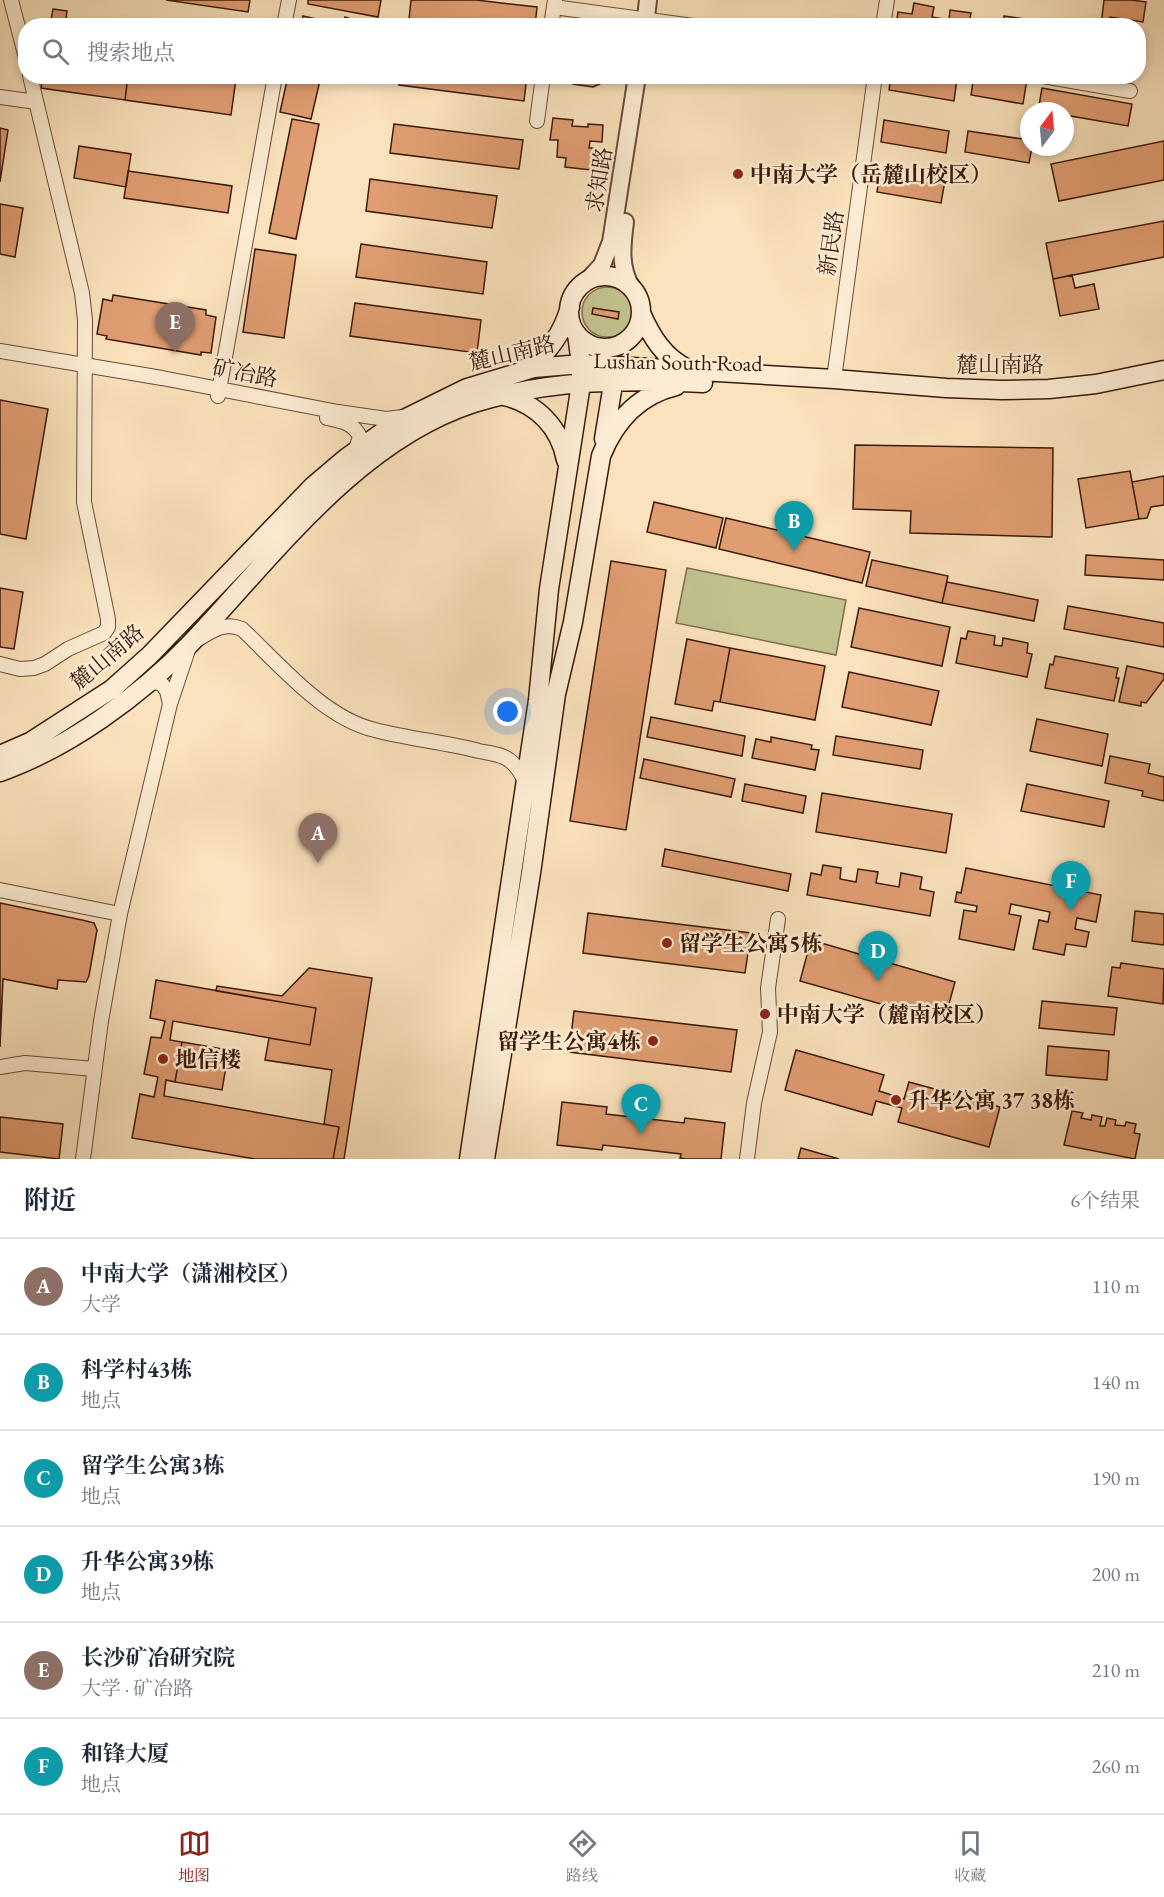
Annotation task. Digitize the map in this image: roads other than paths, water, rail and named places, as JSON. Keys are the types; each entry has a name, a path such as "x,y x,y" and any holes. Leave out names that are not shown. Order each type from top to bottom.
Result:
{"main road":[{"path":"514,373 545,354 561,330 579,288 586,282 610,277 632,288 653,337 664,352 692,377 655,393 639,403 615,427 601,456"},
{"path":"469,1159 538,700 549,589 581,384 581,364 570,315 570,305"},
{"path":"485,1159 531,873 556,694 573,622 617,357 637,329 641,313"},
{"path":"576,334 596,347 612,347 626,342"},
{"name":"麓山南路","path":"0,755 30,742 112,689 150,656 313,486 394,424 467,388 514,373 557,365 581,364 614,374"},
{"name":"麓山南路","path":"692,377 834,379 946,388 1048,389 1096,384 1164,370"},
{"name":"Lushan South Road","path":"0,772 19,766 79,733 127,701 190,644 287,538 332,493 368,462 415,430 473,404 541,388 581,384 614,374 692,377 959,400 1015,401 1063,397 1164,379"},
{"path":"502,396 517,399 533,407 546,418 564,447 568,466"}],"street":[{"path":"11,0 18,27"},
{"path":"286,18 289,0"},
{"path":"648,0 649,18"},
{"path":"651,18 657,0"},
{"path":"884,18 886,0"},
{"path":"555,4 624,18"},
{"path":"0,664 20,669 34,668 104,633 108,627 107,609 84,502 85,320 82,293 32,84"},
{"path":"219,394 275,84"},
{"path":"537,120 542,84"},
{"name":"求知路","path":"586,282 602,265 611,242 636,84"},
{"name":"求知路","path":"632,288 627,281 622,263 623,237 645,84"},
{"name":"新民路","path":"834,379 874,84"},
{"path":"1089,84 1130,91"},
{"path":"0,97 36,102"},
{"name":"矿冶路","path":"0,351 85,370 219,394 386,419 411,416"},
{"name":"矿冶路","path":"0,361 85,370"},
{"name":"矿冶路","path":"219,394 351,425 360,437 355,452"},
{"path":"83,1159 94,1069 120,914 170,704 190,644 223,626 233,625 242,629 311,694 333,712 355,725 499,755 510,760 518,768 526,782"},
{"path":"144,686 155,682 162,684 167,691 170,704"},
{"path":"0,890 120,914"},
{"path":"747,1159 754,1103 770,1032 768,988 778,919"},
{"path":"0,1067 25,1063 94,1069"}],"place":[{"name":"中南大学（岳麓山校区）","path":"738,174"},
{"name":"长沙矿冶研究院","path":"175,352"},
{"name":"科学村43栋","path":"794,551"},
{"name":"中南大学（潇湘校区）","path":"318,863"},
{"name":"和锋大厦","path":"1071,911"},
{"name":"留学生公寓5栋","path":"667,943"},
{"name":"升华公寓39栋","path":"878,981"},
{"name":"中南大学（麓南校区）","path":"765,1014"},
{"name":"留学生公寓4栋","path":"653,1041"},
{"name":"地信楼","path":"163,1059"},
{"name":"升华公寓 37 38栋","path":"896,1100"},
{"name":"留学生公寓3栋","path":"641,1134"}]}
